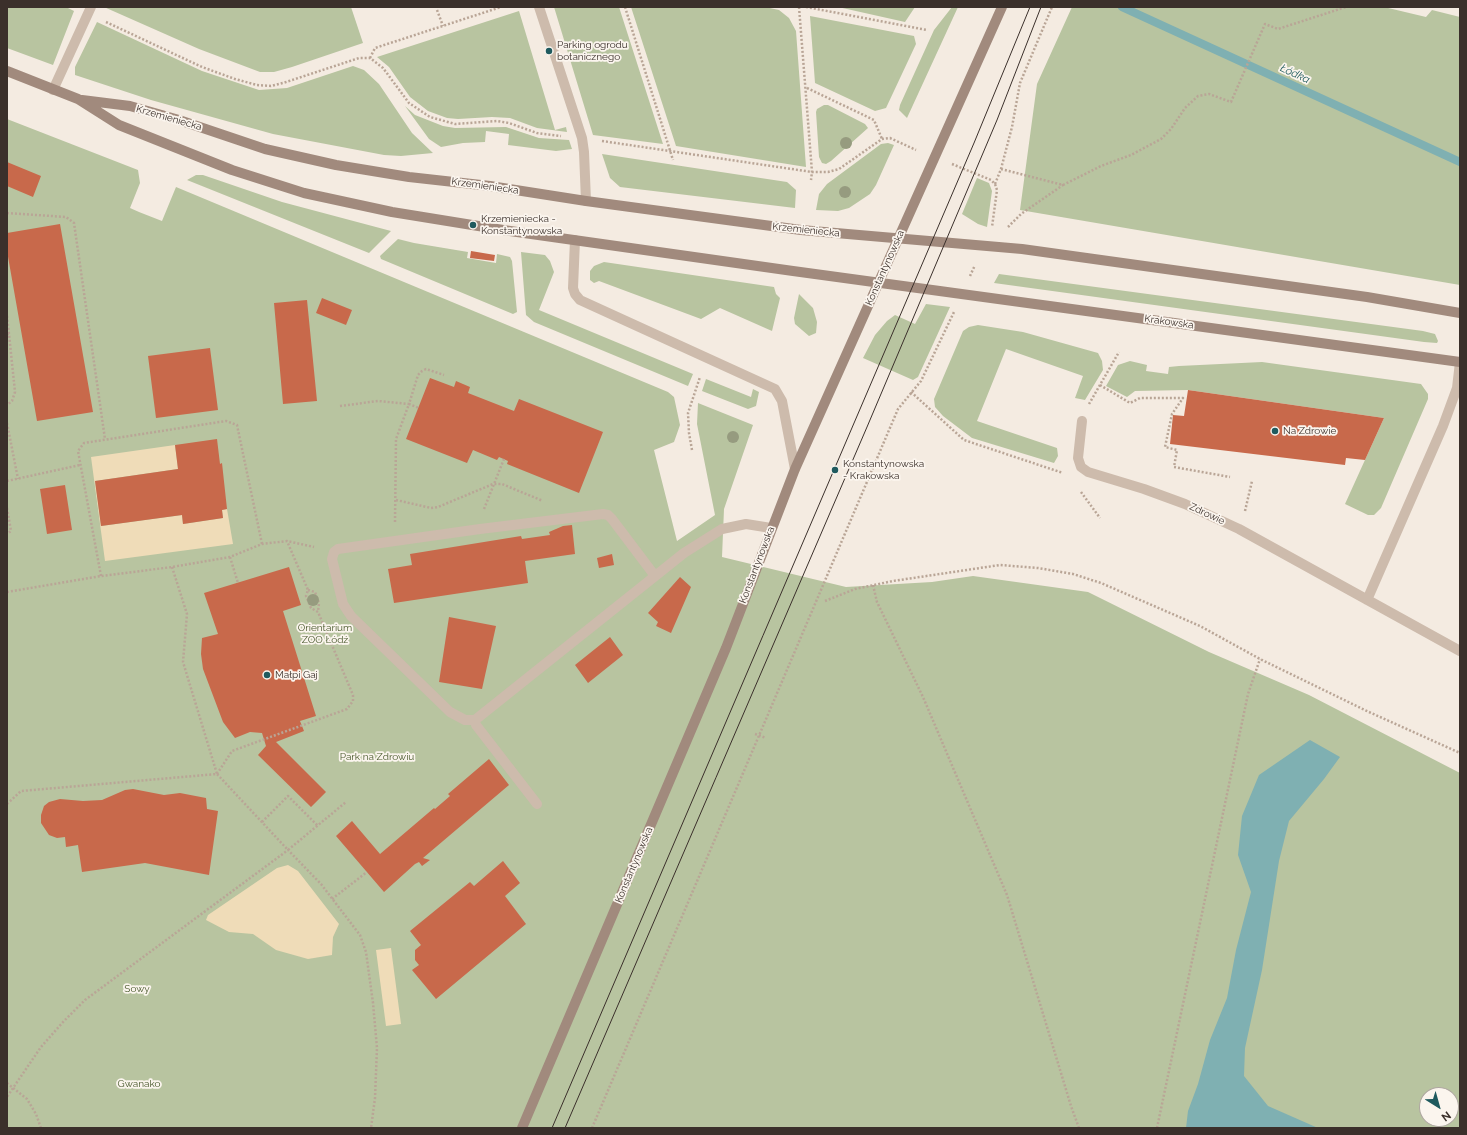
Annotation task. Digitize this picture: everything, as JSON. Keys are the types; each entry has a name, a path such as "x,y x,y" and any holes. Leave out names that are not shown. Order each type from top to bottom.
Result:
{"main road":[{"name":"Konstantynowska","path":"522,1128 723,656 770,528 795,469 1002,7"},
{"name":"Krzemieniecka","path":"7,71 78,99 130,106 179,120 264,149 336,165 801,230 898,238"},
{"name":"Krzemieniecka","path":"78,99 119,125 153,140 232,170 304,193 392,212 575,240 878,282"},
{"path":"898,238 1030,250 1367,297 1460,313"},
{"name":"Krakowska","path":"878,282 1460,362"}],"street":[{"path":"539,7 582,138 586,201"},
{"path":"53,90 89,10"},
{"path":"575,240 573,288 575,294 580,300 735,372 770,386 779,394 782,401 795,469"},
{"path":"1367,600 1443,426 1457,388 1460,362"},
{"name":"Zdrowie","path":"1082,421 1078,458 1081,467 1088,472 1144,489 1185,504 1239,529 1460,651"},
{"path":"655,576 608,515 603,514 480,529 338,549 334,552 332,559 343,604 351,616 450,712 465,720 475,720 655,576 684,554 722,529 746,524 770,528"},
{"path":"475,720 476,725 537,804"}],"path":[{"path":"370,58 375,48 501,7"},
{"path":"625,7 673,160"},
{"path":"799,7 807,88 812,172 811,180"},
{"path":"806,7 927,30"},
{"path":"995,184 1001,169 1012,127 1020,83 1052,7"},
{"path":"1008,227 1022,214 1063,185 1154,144 1167,134 1185,108 1198,96 1209,94 1231,102 1265,24 1278,28 1346,7"},
{"path":"89,10 202,67 257,85 283,83 359,58 370,58 383,68 409,102 430,117 455,124 497,121 508,123 537,133 563,136"},
{"path":"437,10 443,26"},
{"path":"807,88 874,120 882,139"},
{"path":"595,139 671,152 812,172 828,172 839,169 882,139 890,138 900,143"},
{"path":"948,162 991,180 995,184 997,190 990,231"},
{"path":"1001,169 1063,185"},
{"path":"7,212 66,217 74,223 105,440"},
{"path":"592,1128 898,408 921,381 956,308"},
{"path":"7,316 16,392 12,402 7,405"},
{"path":"1082,421 1087,408 1118,352"},
{"path":"394,541 396,439 418,375 426,369 444,375"},
{"path":"1100,385 1130,403 1140,398 1183,398 1172,414 1165,447 1177,450 1174,467 1230,477"},
{"path":"911,392 964,440 1068,475"},
{"path":"692,450 688,413 693,394"},
{"path":"340,406 378,401 409,404 419,408"},
{"path":"101,576 78,451 84,443 226,421 237,425 262,544"},
{"path":"7,423 18,478"},
{"path":"480,529 480,517 504,459"},
{"path":"7,481 80,465"},
{"path":"1239,529 1252,481"},
{"path":"396,500 431,508 438,507 494,484 502,484 543,501"},
{"path":"1079,489 1100,518"},
{"path":"7,508 11,531 7,534"},
{"path":"287,542 308,590 306,596 311,608 318,612"},
{"path":"7,592 101,576 172,567 230,557 262,544 287,542 334,552"},
{"path":"230,557 238,583"},
{"path":"825,601 855,589 873,585 961,569 1000,564 1073,574 1101,583 1200,626 1260,659 1369,712 1460,753"},
{"path":"172,567 187,614 183,662 217,774 321,884 360,935 366,952 377,1048 375,1098 371,1128"},
{"path":"873,585 877,602 923,697 1007,895 1079,1128"},
{"path":"217,774 232,751 347,709 351,706 353,695 318,612 319,602 314,592 308,590"},
{"path":"1157,1128 1248,694 1260,659"},
{"path":"755,734 766,738"},
{"path":"7,804 21,791 217,774"},
{"path":"262,822 288,796 318,826"},
{"path":"7,1097 41,1047 85,1000 288,850 346,802"},
{"path":"332,899 366,872"},
{"path":"7,1083 27,1100 36,1114 41,1128"}],"green space":[{"path":"7,7 66,7 74,11 53,65 7,48"},
{"path":"104,7 351,7 363,43 292,67 274,72 260,72 199,49"},
{"path":"554,7 619,7 663,144 593,135"},
{"path":"631,7 765,7 779,10 789,18 796,31 806,167 676,146"},
{"path":"838,7 915,7 905,22"},
{"path":"952,7 958,7 907,118 899,110 900,105 934,30"},
{"path":"1072,7 1384,7 1426,17 1432,10 1460,17 1460,285 1020,210 1037,84"},
{"path":"519,11 555,130 566,127 567,132 537,128 510,118 492,117 458,119 447,118 428,111 410,97 389,67 377,57"},
{"path":"810,16 914,36 916,44 886,108 875,111 815,83"},
{"path":"97,22 202,71 259,90 287,88 353,66 364,70 379,84 412,133 433,153 401,156 384,155 273,134 151,100 75,75 75,67"},
{"path":"824,105 828,105 865,124 868,128 826,164 822,163 819,157 816,112 817,109"},
{"path":"405,106 415,115 443,126 455,128 506,127 539,138 569,140 572,149 556,151 508,145 509,134 486,131 485,142 463,143 441,147 429,139"},
{"name":"Park na Zdrowiu","path":"7,119 138,170 140,183 130,208 139,212 162,221 176,187 668,392 674,397 680,425 674,442 654,450 677,541 715,515 697,424 698,403 753,425 724,509 722,557 846,587 932,582 973,576 1088,592 1209,652 1309,695 1460,773 1460,1128 7,1128"},
{"path":"888,143 894,145 876,185 870,194 849,208 838,211 816,210 819,194 827,184 881,144"},
{"path":"602,154 787,182 796,190 795,208 620,187 610,178"},
{"path":"196,175 203,175 282,202 391,231 369,253 187,180"},
{"path":"977,178 989,183 992,191 987,227 978,224 962,214"},
{"path":"398,239 468,252 467,258 496,263 497,254 510,257 512,261 517,312 513,314 381,259 380,256"},
{"path":"521,252 545,255 550,261 554,272 539,310 693,374 688,386 534,322 526,315"},
{"path":"604,262 774,287 776,294 780,298 772,331 720,308 701,319 599,281 594,283 590,280 590,271 594,266"},
{"path":"999,274 1423,331 1435,334 1438,341 1437,343 1424,342 994,283"},
{"path":"799,294 813,308 817,322 816,333 809,336 795,324 794,318"},
{"path":"926,304 950,307 918,377 913,380 863,358 875,335 887,321 895,315 915,324"},
{"path":"978,325 1023,332 1098,353 1102,361 1103,370 1085,400 1075,398 1083,376 1006,349 977,421 1057,448 1058,456 1054,463 972,438 943,416 935,407 934,399 963,331 969,327"},
{"path":"1130,361 1147,365 1146,371 1168,374 1169,367 1262,362 1421,384 1428,394 1428,399 1381,508 1374,515 1368,515 1345,504 1384,418 1188,390 1135,391 1127,397 1106,386 1118,365"},
{"path":"706,379 751,397 753,389 759,392 756,406 748,409 702,391"}],"sand":[{"path":"175,445 178,469 95,481 101,526 182,515 183,524 223,518 222,510 227,509 233,544 105,561 91,457"},
{"path":"288,865 298,871 339,924 333,937 332,955 308,959 276,950 253,934 229,932 206,920 208,915 277,868"},
{"path":"391,948 401,1024 386,1026 376,950"}],"water":[{"path":"1310,740 1340,757 1289,821 1279,861 1262,970 1245,1048 1244,1076 1268,1106 1318,1128 1186,1128 1188,1111 1198,1084 1210,1040 1227,998 1236,950 1251,892 1238,855 1242,816 1259,775"}],"building":[{"path":"7,162 41,176 33,197 7,186"},
{"path":"60,224 93,412 37,421 7,251 7,233"},
{"path":"471,251 495,255 494,261 470,258"},
{"path":"322,298 352,310 346,325 316,313"},
{"path":"307,300 317,401 283,404 274,303"},
{"path":"210,348 218,410 156,418 148,356"},
{"path":"430,378 454,387 456,381 470,387 468,393 514,411 519,399 603,432 579,493 507,464 508,461 499,457 497,460 473,450 467,463 406,439"},
{"name":"Na Zdrowie","path":"1188,390 1384,418 1365,460 1346,458 1345,465 1170,444 1173,415 1184,416"},
{"path":"217,439 220,464 222,463 227,509 222,510 223,518 183,524 182,515 101,526 95,481 178,469 175,445"},
{"path":"65,485 72,530 47,534 40,489"},
{"path":"572,525 575,554 525,561 528,583 394,603 388,569 412,565 410,554 521,536 522,539 550,535 549,532 563,526"},
{"path":"612,554 614,565 599,568 597,558"},
{"name":"Małpi Gaj","path":"289,567 301,605 283,611 316,716 300,721 304,731 276,742 326,792 311,807 258,755 266,746 262,733 250,732 235,738 223,722 203,669 201,654 202,638 218,634 204,593"},
{"path":"680,577 691,587 671,633 656,626 658,622 648,613"},
{"path":"449,617 496,626 482,689 439,682"},
{"path":"610,637 623,655 588,683 575,665"},
{"path":"489,759 509,785 423,858 430,860 422,866 419,862 415,864 384,892 336,836 352,821 380,854 450,796 448,794"},
{"path":"133,789 164,795 180,793 206,798 207,809 218,811 209,875 145,863 82,872 78,845 66,847 65,837 57,838 49,835 41,823 41,815 44,806 49,802 60,799 83,801 102,800 125,790"},
{"path":"503,861 520,883 505,896 526,924 436,999 412,970 419,965 415,960 415,950 421,945 410,931 470,882 474,886"}],"waterway":[{"name":"Łódka","path":"1122,7 1460,162"}],"tram line":[{"path":"552,1128 974,143 1030,7"},
{"path":"565,1128 867,427 997,120 1041,7"}],"place":[{"name":"Parking ogrodu botanicznego","path":"549,51"},
{"name":"Krzemieniecka - Konstantynowska","path":"473,225"},
{"name":"Na Zdrowie","path":"1275,431"},
{"name":"Konstantynowska - Krakowska","path":"835,470"},
{"name":"Małpi Gaj","path":"267,675"}],"park label":[{"name":"Orientarium ZOO Łódź","path":"325,634"},
{"name":"Sowy","path":"137,989"},
{"name":"Gwanako","path":"139,1084"}]}
